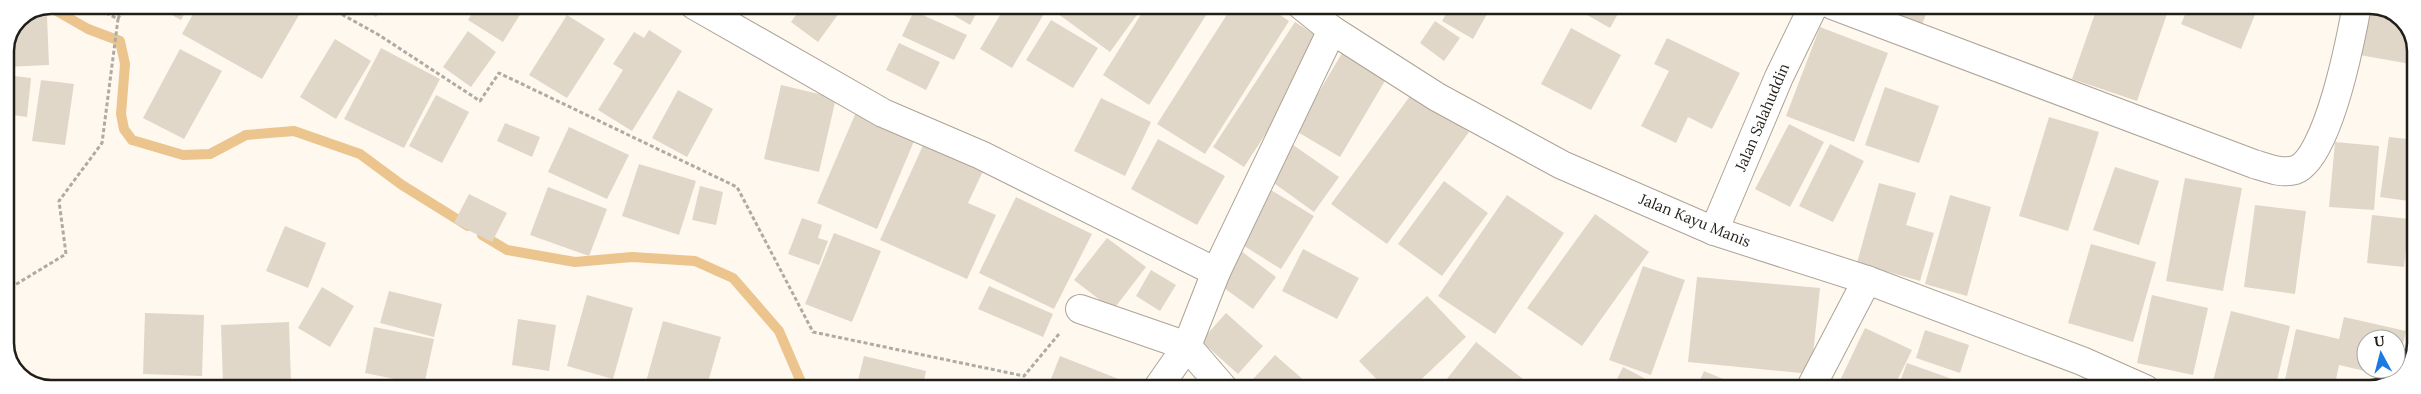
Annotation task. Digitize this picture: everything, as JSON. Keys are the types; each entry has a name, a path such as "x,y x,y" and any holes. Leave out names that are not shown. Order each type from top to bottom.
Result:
{"street":[{"path":"710,14 882,114 981,155 1216,272"},
{"name":"Jalan Kayu Manis","path":"1312,14 1332,30 1437,97 1562,165 1714,231 1867,280 2082,361 2125,380"},
{"name":"Jalan Salahuddin","path":"1714,231 1779,77 1810,14"},
{"path":"1856,14 2254,164 2278,171 2296,170 2310,159 2338,97 2356,14"},
{"path":"1163,380 1187,346 1216,272 1332,30"},
{"path":"1815,380 1867,280"},
{"path":"1080,309 1187,346 1216,380"}],"path":[{"path":"108,14 118,19"},
{"path":"14,286 66,254 59,201 102,143 120,14"},
{"path":"341,14 379,35 480,101 499,73 737,187 813,332 1024,376 1080,309"}],"building":[{"path":"170,14 184,14 181,20"},
{"path":"193,14 299,15 262,79 182,34"},
{"path":"472,14 520,14 503,42 468,20"},
{"path":"797,14 838,14 818,42 791,22"},
{"path":"913,14 921,14 967,35 954,60 902,36"},
{"path":"952,14 976,14 970,25"},
{"path":"1001,14 1044,14 1012,68 980,49"},
{"path":"1058,14 1137,14 1110,52"},
{"path":"1141,14 1207,14 1149,105 1103,75"},
{"path":"1227,14 1278,14 1289,21 1205,154 1157,124"},
{"path":"1446,14 1487,14 1473,39 1442,21"},
{"path":"1585,14 1618,14 1610,28"},
{"path":"1883,14 1926,14 1921,28"},
{"path":"2095,14 2167,14 2137,101 2072,79"},
{"path":"2185,14 2255,14 2241,49 2181,24"},
{"path":"2361,14 2375,14 2391,20 2400,28 2406,41 2407,63 2354,54"},
{"path":"567,15 605,39 567,98 529,75"},
{"path":"47,16 49,65 14,67 14,43 17,36 24,24 37,17"},
{"path":"1051,20 1098,48 1073,88 1026,60"},
{"path":"1435,21 1460,38 1444,61 1420,43"},
{"path":"1295,22 1326,42 1244,167 1213,147"},
{"path":"1820,27 1888,53 1854,142 1786,116"},
{"path":"1571,28 1621,55 1591,110 1541,84"},
{"path":"649,30 682,51 632,131 598,110 623,70 613,64 634,32 644,38"},
{"path":"468,31 496,52 471,87 443,67"},
{"path":"1667,38 1740,73 1712,129 1688,117 1676,143 1641,126 1669,71 1654,64"},
{"path":"335,39 371,61 336,119 300,97"},
{"path":"899,43 940,62 926,90 886,70"},
{"path":"381,48 440,79 404,148 344,119"},
{"path":"1345,48 1389,74 1340,157 1296,131"},
{"path":"180,49 222,71 184,139 143,118"},
{"path":"14,76 31,78 27,117 14,115"},
{"path":"41,80 74,84 65,145 32,141"},
{"path":"781,85 836,98 819,172 764,159"},
{"path":"1885,87 1939,106 1919,163 1865,145"},
{"path":"678,90 713,109 687,157 652,138"},
{"path":"1413,92 1469,132 1387,244 1331,204"},
{"path":"436,95 469,112 442,163 409,146"},
{"path":"1101,98 1151,122 1125,176 1074,151"},
{"path":"857,110 917,134 877,229 817,203"},
{"path":"2049,117 2099,132 2068,231 2019,216"},
{"path":"505,123 540,137 532,157 497,141"},
{"path":"1789,124 1824,142 1790,207 1755,189"},
{"path":"569,127 629,155 607,199 548,172"},
{"path":"2389,137 2407,139 2407,201 2380,197"},
{"path":"1158,139 1225,176 1197,225 1131,189"},
{"path":"925,141 985,167 968,203 996,215 967,279 880,240"},
{"path":"1289,142 1339,177 1314,212 1264,176"},
{"path":"2335,142 2379,146 2374,210 2329,207"},
{"path":"1830,144 1864,161 1833,222 1799,206"},
{"path":"639,164 696,181 679,235 622,216"},
{"path":"2115,167 2159,181 2139,245 2093,230"},
{"path":"2185,178 2242,188 2223,291 2166,281"},
{"path":"1444,181 1488,213 1442,276 1398,244"},
{"path":"1879,183 1916,193 1906,225 1934,233 1920,281 1857,263"},
{"path":"700,186 723,192 716,225 692,220"},
{"path":"548,187 607,209 589,256 530,235"},
{"path":"1266,187 1314,216 1281,269 1233,239"},
{"path":"469,194 507,213 492,242 454,223"},
{"path":"1507,195 1564,233 1495,334 1438,296"},
{"path":"1950,195 1991,207 1967,296 1925,284"},
{"path":"1016,197 1092,234 1054,309 979,273"},
{"path":"2255,205 2306,211 2295,294 2244,287"},
{"path":"1595,214 1649,252 1582,346 1527,308"},
{"path":"2372,215 2407,219 2404,267 2367,263"},
{"path":"802,218 822,225 818,238 828,241 819,265 788,254"},
{"path":"285,226 326,243 308,288 266,271"},
{"path":"834,233 881,251 852,322 805,304"},
{"path":"1107,238 1146,267 1113,310 1074,280"},
{"path":"2091,244 2156,262 2133,342 2068,323"},
{"path":"1237,248 1276,277 1253,309 1213,280"},
{"path":"1303,249 1359,278 1337,319 1282,291"},
{"path":"1643,266 1685,280 1651,375 1609,360"},
{"path":"1151,270 1176,285 1160,311 1136,296"},
{"path":"1697,277 1820,288 1811,374 1688,362"},
{"path":"989,286 1053,314 1043,337 978,309"},
{"path":"322,287 354,306 330,347 298,328"},
{"path":"389,291 442,304 434,337 380,323"},
{"path":"587,295 633,308 613,379 567,366"},
{"path":"2152,295 2208,308 2193,375 2137,363"},
{"path":"1427,296 1466,337 1421,380 1377,380 1359,361"},
{"path":"2231,311 2290,326 2277,380 2213,380"},
{"path":"145,313 204,315 202,376 143,374"},
{"path":"1226,313 1263,346 1238,374 1201,341"},
{"path":"2344,317 2397,329 2356,329 2356,369 2339,365 2336,380 2285,380 2296,329 2339,339"},
{"path":"518,319 556,325 549,371 512,365"},
{"path":"663,321 721,337 709,380 647,380"},
{"path":"289,322 291,380 223,380 221,325"},
{"path":"374,327 434,339 425,380 399,380 365,373"},
{"path":"1865,328 1912,350 1897,380 1840,380"},
{"path":"1925,330 1969,345 1960,373 1916,358"},
{"path":"1476,342 1524,380 1446,380"},
{"path":"1275,355 1304,380 1252,380"},
{"path":"864,356 926,371 924,380 858,380"},
{"path":"1060,356 1121,380 1051,380"},
{"path":"1907,363 1952,379 1952,380 1900,380"},
{"path":"1623,367 1648,380 1616,380"},
{"path":"1704,371 1726,380 1700,380"}],"waterway":[{"path":"62,14 88,29 120,41 125,64 121,114 124,129 132,140 183,155 210,154 246,135 294,131 360,154 402,185 468,226"},
{"path":"482,235 507,250 575,262 632,257 695,261 733,278 779,331 800,380"}]}
